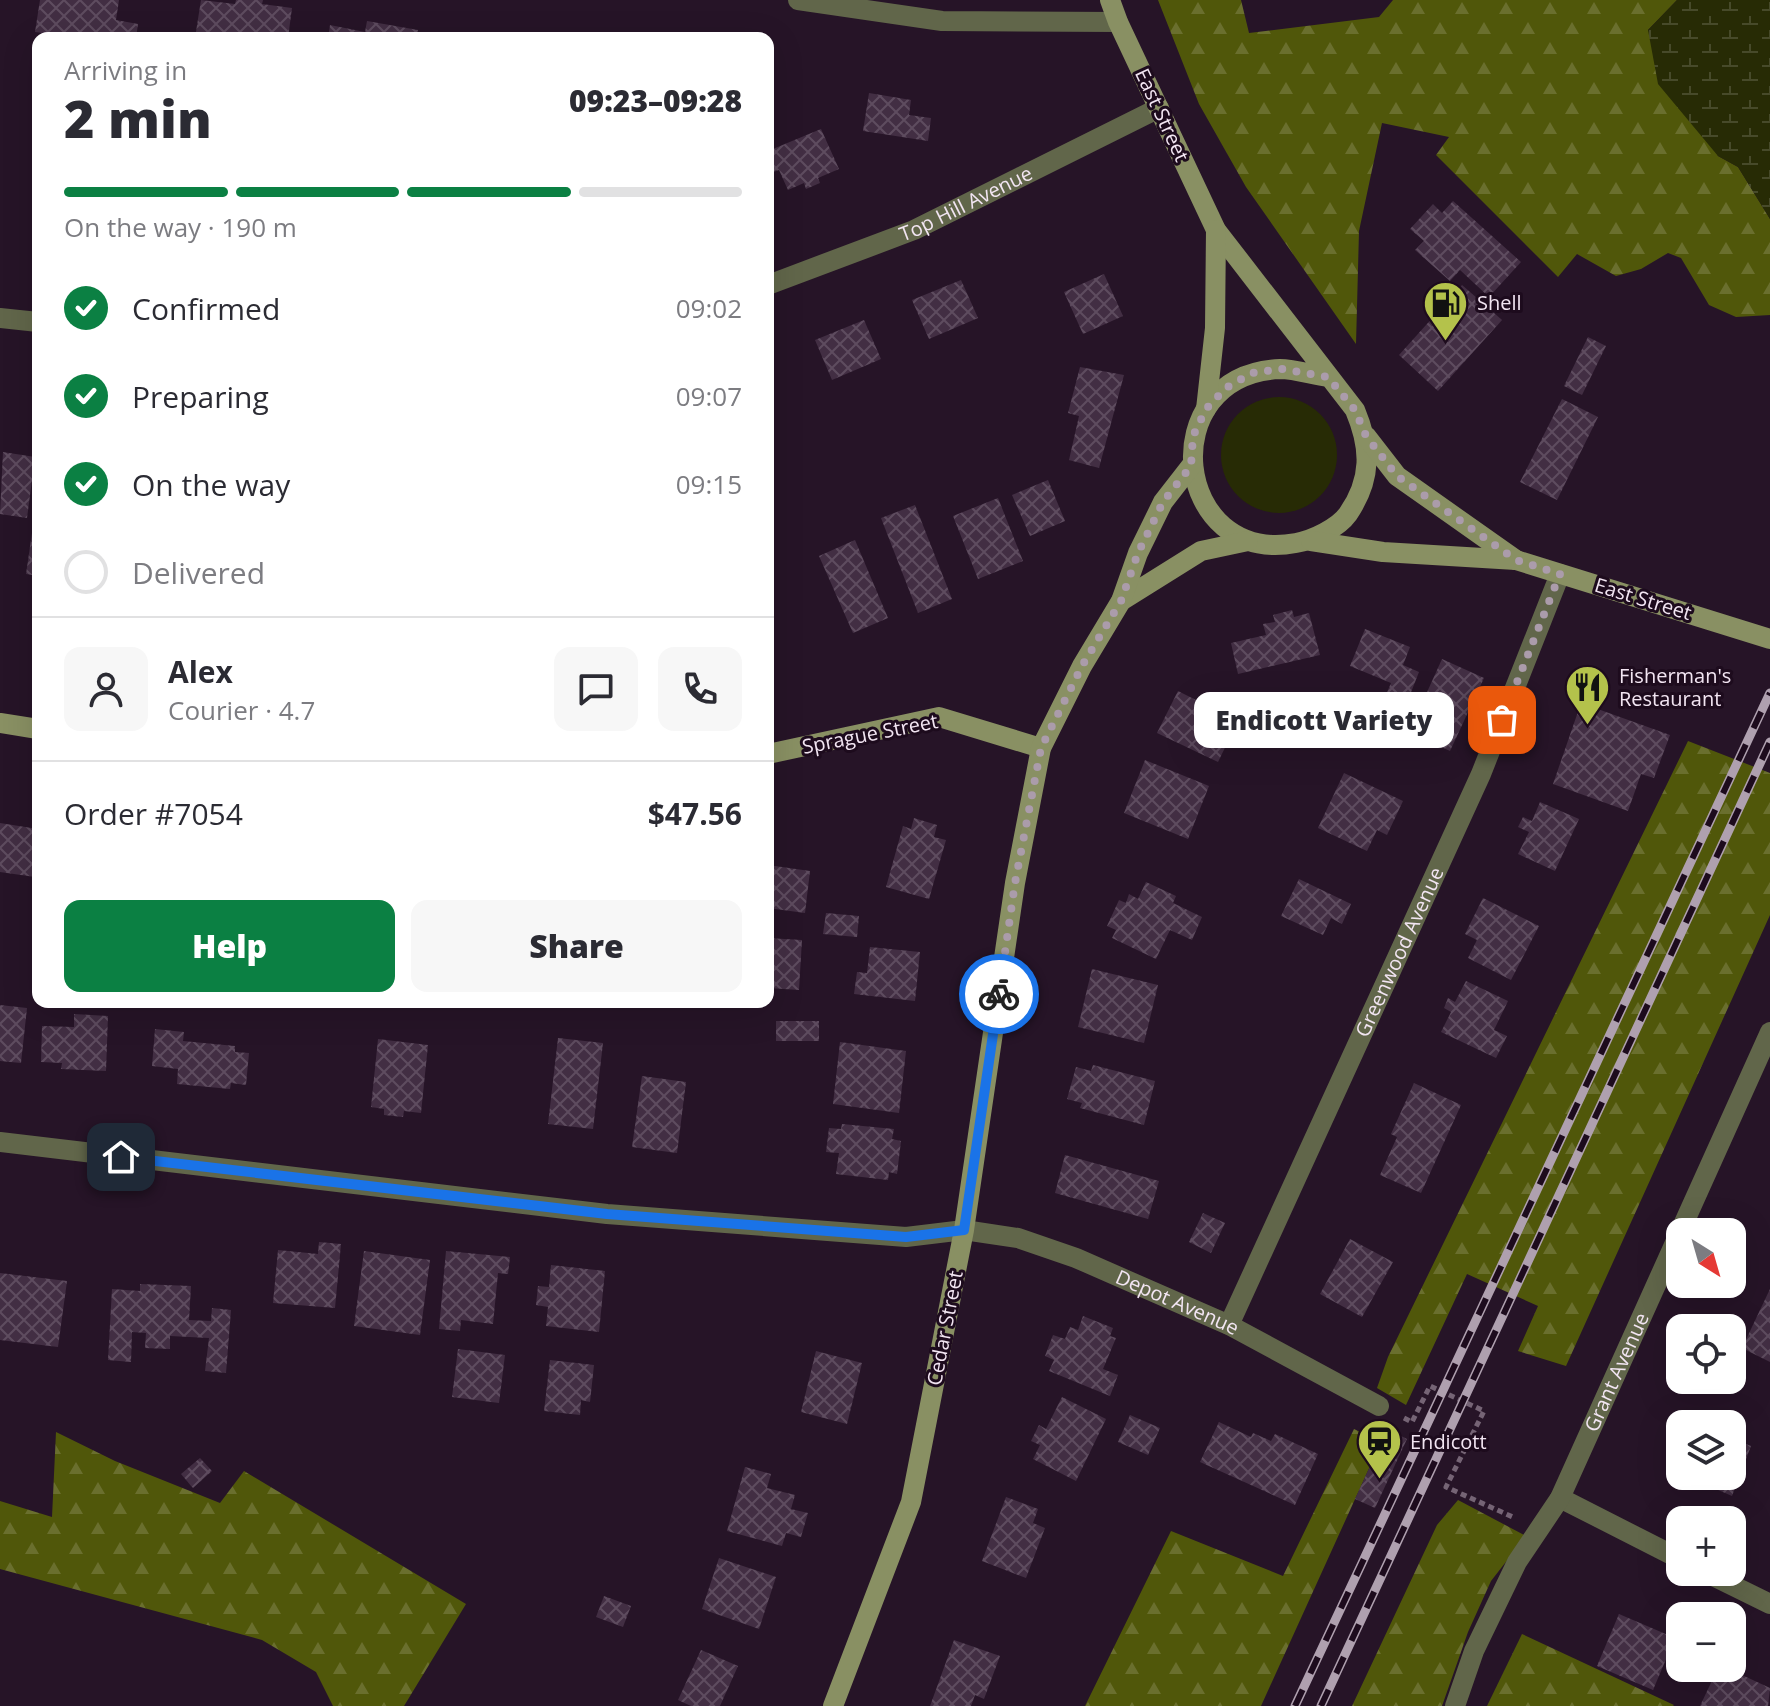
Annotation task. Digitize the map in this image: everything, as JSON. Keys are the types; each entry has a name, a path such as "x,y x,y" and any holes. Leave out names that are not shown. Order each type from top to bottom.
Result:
{"main road":[{"name":"East Street","path":"1110,0 1216,230 1328,377"},
{"name":"East Street","path":"1206,409 1215,328 1216,230"},
{"path":"1121,601 1201,551 1248,541 1279,546 1311,541 1346,516 1366,479 1366,436 1355,410 1328,377 1282,369 1252,373 1226,388 1206,409 1193,436 1191,466 1200,497 1220,523 1248,541"},
{"name":"East Street","path":"1366,436 1397,476 1516,560"},
{"path":"1041,748 1082,666 1121,601 1138,553 1163,502 1191,466"},
{"name":"East Street","path":"1311,541 1383,552 1516,560 1770,639"},
{"name":"Sprague Street","path":"774,753 939,717 1041,748"},
{"path":"0,723 32,728"},
{"name":"Cedar Street","path":"833,1706 911,1502 964,1230 1015,883 1041,748"}],"street":[{"path":"798,0 942,21 1118,22"},
{"name":"Top Hill Avenue","path":"774,283 914,230 1159,108"},
{"path":"0,318 32,321"},
{"name":"Greenwood Avenue","path":"1229,1325 1481,774 1560,574"},
{"name":"Grant Avenue","path":"1455,1706 1474,1651 1517,1562 1560,1498 1770,1032"},
{"name":"Depot Avenue","path":"0,1142 607,1214 906,1237 964,1230 1018,1238 1076,1258 1229,1325 1387,1409"},
{"path":"1560,1498 1666,1552"},
{"path":"1733,1586 1770,1604"}],"path":[{"path":"1387,1409 1412,1422 1430,1386 1484,1411 1446,1487 1454,1490"}],"green space":[{"path":"1158,0 1241,0 1249,33 1379,17 1393,0 1677,0 1648,30 1718,156 1738,167 1770,219 1770,315 1736,317 1709,305 1681,258 1668,253 1641,269 1616,276 1577,254 1558,277 1436,155 1449,137 1382,123 1359,231 1356,344 1246,187 1199,104"},
{"path":"1677,0 1770,0 1770,219 1738,167 1718,156 1658,84 1648,30"},
{"path":"1279,397 1301,402 1320,414 1332,433 1337,455 1332,477 1320,496 1301,508 1279,513 1257,508 1238,496 1226,477 1221,455 1226,433 1238,414 1257,402"},
{"path":"1688,741 1770,773 1770,915 1566,1366 1518,1351 1538,1306 1467,1274 1406,1405 1377,1388 1388,1357"},
{"path":"1354,1429 1381,1442 1261,1706 1085,1706 1171,1531 1283,1576"},
{"path":"56,1432 115,1461 220,1503 244,1471 466,1604 404,1706 333,1706 316,1672 262,1640 0,1569 0,1501 52,1517"},
{"path":"1458,1500 1526,1536 1491,1581 1468,1632 1442,1706 1352,1706 1437,1525"},
{"path":"1522,1634 1674,1705 1487,1706"}],"building":[{"path":"40,0 119,0 116,20 138,24 137,32 35,32"},
{"path":"201,0 235,4 236,0 263,0 262,4 292,8 289,32 196,32"},
{"path":"367,21 418,30 418,32 365,32"},
{"path":"330,25 365,32 329,32"},
{"path":"869,93 911,100 909,115 931,118 928,141 863,131"},
{"path":"821,129 839,169 818,178 820,183 806,189 804,183 788,190 779,170 774,172 774,149"},
{"path":"1453,201 1521,262 1489,297 1460,270 1450,281 1415,250 1424,241 1410,229 1433,204 1442,213"},
{"path":"1104,274 1123,316 1083,334 1064,292"},
{"path":"961,280 978,318 929,339 912,300"},
{"name":"Shell","path":"1462,285 1502,320 1438,391 1399,355"},
{"path":"864,320 881,359 832,380 815,340"},
{"path":"1588,337 1606,346 1582,395 1564,386"},
{"path":"1080,367 1124,375 1099,468 1069,460 1079,416 1068,413"},
{"path":"1562,399 1598,417 1557,500 1520,482"},
{"path":"3,452 32,457 27,518 0,514"},
{"path":"1048,480 1065,521 1030,536 1012,495"},
{"path":"998,498 1023,561 978,579 953,516"},
{"path":"915,505 952,599 918,613 881,518"},
{"path":"32,533 32,575 26,574"},
{"path":"855,540 888,618 853,633 819,556"},
{"path":"1292,610 1294,617 1309,613 1320,655 1238,674 1231,643 1266,635 1263,624 1275,622 1273,615"},
{"path":"1365,629 1410,647 1403,665 1419,672 1406,705 1385,697 1391,683 1350,666"},
{"path":"1442,659 1484,678 1450,751 1409,732"},
{"path":"1178,691 1238,721 1218,762 1157,733"},
{"path":"1581,703 1670,735 1654,778 1641,774 1628,811 1553,784"},
{"path":"1145,760 1209,786 1188,839 1124,813"},
{"path":"1344,773 1403,801 1387,835 1377,830 1367,851 1318,828"},
{"path":"1540,802 1579,819 1555,871 1518,854 1529,832 1518,827 1523,817 1532,821"},
{"path":"914,818 937,825 934,837 946,840 929,899 886,887 903,826 911,829"},
{"path":"0,823 32,828 32,877 0,872"},
{"path":"774,866 810,871 805,913 774,909"},
{"path":"1299,879 1351,904 1342,924 1331,918 1323,935 1281,916"},
{"path":"1146,882 1176,896 1173,903 1202,917 1192,940 1170,930 1156,959 1112,938 1116,930 1107,926 1119,900 1126,903 1129,894 1138,899"},
{"path":"1483,898 1539,926 1511,980 1468,958 1477,940 1465,934"},
{"path":"826,913 859,916 857,937 823,934"},
{"path":"774,938 802,940 799,990 774,988"},
{"path":"870,947 920,952 915,1001 854,994 857,972 867,973"},
{"path":"1092,969 1158,985 1144,1043 1078,1027"},
{"path":"1466,981 1508,1001 1494,1030 1507,1036 1496,1058 1441,1032 1451,1012 1444,1008 1448,998 1455,1002"},
{"path":"0,1005 27,1008 21,1063 0,1061"},
{"path":"74,1014 108,1016 106,1071 61,1069 62,1063 41,1062 42,1026 74,1027"},
{"path":"776,1021 819,1021 819,1041 776,1041"},
{"path":"155,1029 184,1032 183,1041 235,1046 235,1052 249,1053 246,1085 231,1083 230,1089 177,1084 178,1069 152,1066"},
{"path":"558,1038 603,1043 593,1129 548,1124"},
{"path":"378,1039 428,1045 421,1113 404,1111 403,1117 384,1115 384,1109 371,1107"},
{"path":"840,1042 906,1051 899,1113 833,1104"},
{"path":"1093,1065 1155,1081 1144,1125 1080,1108 1082,1103 1067,1099 1076,1067 1091,1071"},
{"path":"642,1076 686,1082 677,1153 632,1147"},
{"path":"1414,1083 1461,1105 1421,1193 1380,1175 1397,1137 1391,1134"},
{"path":"842,1124 894,1129 892,1139 901,1141 897,1174 889,1172 888,1180 836,1174 839,1153 826,1152 829,1128 841,1129"},
{"path":"1065,1155 1159,1181 1148,1219 1055,1193"},
{"path":"1203,1213 1225,1223 1211,1253 1189,1242"},
{"path":"1350,1239 1393,1262 1362,1317 1320,1294"},
{"path":"319,1242 341,1244 335,1308 273,1303 278,1250 318,1254"},
{"path":"364,1251 430,1260 420,1335 354,1326"},
{"path":"446,1251 510,1257 508,1274 498,1273 493,1324 461,1320 460,1331 439,1329"},
{"path":"551,1265 605,1271 599,1332 546,1326 548,1307 536,1305 538,1286 549,1287"},
{"path":"0,1273 67,1281 58,1347 0,1340"},
{"path":"140,1284 191,1286 189,1320 211,1321 212,1308 231,1310 226,1373 205,1371 209,1338 170,1336 170,1349 145,1348 146,1333 132,1332 131,1362 108,1360 112,1289 140,1291"},
{"path":"1770,1289 1770,1362 1746,1350 1746,1340"},
{"path":"1083,1316 1113,1328 1110,1336 1116,1338 1103,1369 1118,1375 1110,1396 1049,1371 1054,1360 1045,1356 1053,1335 1065,1339 1070,1327 1078,1330"},
{"path":"458,1349 505,1355 499,1403 452,1397"},
{"path":"816,1351 862,1363 847,1424 801,1412"},
{"path":"550,1360 594,1365 590,1402 581,1400 580,1415 544,1411"},
{"path":"1062,1397 1106,1419 1076,1481 1033,1459 1040,1445 1031,1441 1039,1425 1046,1429"},
{"path":"1130,1415 1160,1428 1148,1455 1118,1442"},
{"path":"1219,1422 1251,1437 1253,1433 1271,1441 1275,1434 1318,1454 1295,1505 1200,1462"},
{"path":"1387,1429 1407,1439 1375,1508 1355,1499"},
{"path":"200,1458 212,1471 193,1488 181,1474"},
{"path":"745,1467 771,1474 767,1488 795,1495 791,1509 808,1513 801,1537 786,1533 782,1546 727,1531"},
{"path":"1718,1490 1734,1490 1732,1496"},
{"path":"1006,1497 1038,1509 1033,1523 1045,1528 1026,1578 982,1561"},
{"path":"719,1558 776,1577 759,1629 702,1609"},
{"path":"604,1596 631,1606 623,1627 596,1617"},
{"path":"1619,1614 1666,1634 1666,1659 1653,1690 1597,1666"},
{"path":"954,1640 1000,1656 984,1699 975,1695 971,1706 930,1706"},
{"path":"701,1650 738,1666 720,1706 691,1706 678,1700"},
{"path":"1746,1677 1770,1688 1768,1706 1700,1706 1711,1682 1746,1682"}],"railway":[{"path":"1295,1706 1770,693"},
{"path":"1321,1706 1770,742"}],"way so far":[{"path":"999,994 1015,883 1041,748 1082,666 1121,601 1138,553 1163,502 1191,466 1193,436 1206,409 1226,388 1252,373 1282,369 1328,377 1355,410 1366,436 1397,476 1516,560 1560,574 1502,720"}],"place":[{"name":"Shell","path":"1446,342"},
{"name":"Endicott Variety","path":"1502,720"},
{"name":"Fisherman's Restaurant","path":"1588,727"},
{"name":"Endicott","path":"1379,1481"}],"route":[{"path":"121,1157 607,1214 756,1227 906,1237 964,1230 999,994"}]}
